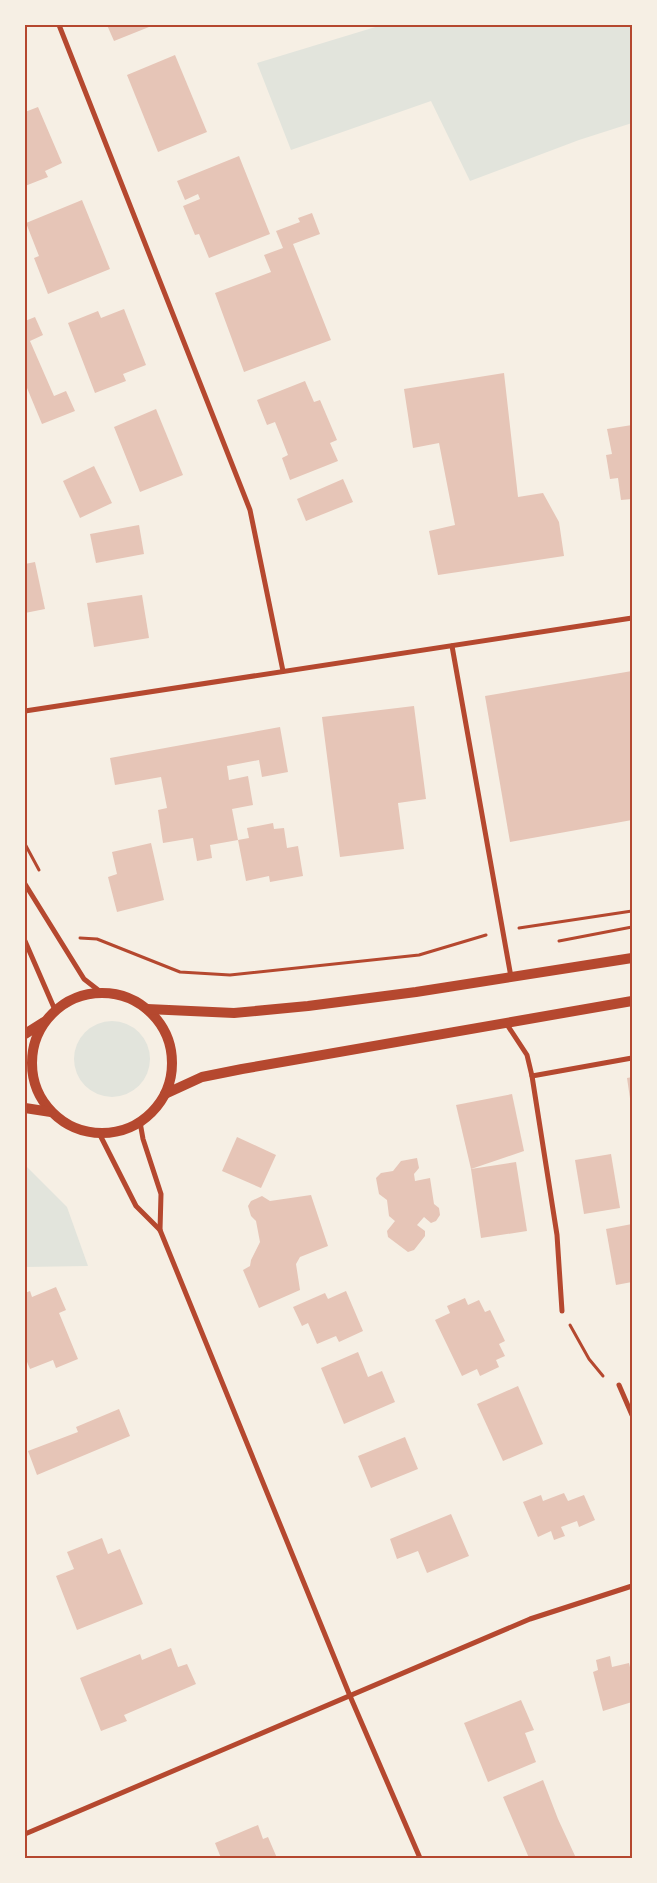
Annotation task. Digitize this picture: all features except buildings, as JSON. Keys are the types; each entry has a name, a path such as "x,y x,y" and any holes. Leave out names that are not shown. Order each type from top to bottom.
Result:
{"main road":[{"path":"147,1009 234,1013 416,992 632,958"},
{"path":"25,1108 51,1112 77,1129 99,1133 114,1132 140,1122 154,1109 165,1094 172,1070 170,1045 158,1020 134,1000 102,993 75,998 55,1010 45,1021 38,1034 32,1062 36,1088 51,1112"},
{"path":"165,1094 202,1077 505,1021 632,1001"},
{"path":"25,1034 45,1021"}],"street":[{"path":"59,25 250,510 283,671"},
{"path":"25,711 632,618"},
{"path":"452,646 501,930 511,977"},
{"path":"25,884 84,979 102,993"},
{"path":"25,941 55,1010"},
{"path":"505,1021 527,1054 532,1076 557,1235 562,1311"},
{"path":"532,1076 632,1058"},
{"path":"140,1122 143,1139 161,1194 160,1230"},
{"path":"99,1133 136,1206 160,1230 350,1696 420,1858"},
{"path":"619,1385 632,1415"},
{"path":"25,1834 530,1620 632,1586"}],"path":[{"path":"63,947 80,938 97,939 180,972 230,974 419,955 501,930 632,911"},
{"path":"559,940 632,927"},
{"path":"562,1311 589,1359 601,1375 619,1385"}],"shaded area":[{"path":"382,25 632,25 632,123 579,140 470,181 431,101 291,150 257,63"},
{"path":"112,1021 126,1024 139,1032 147,1045 150,1059 147,1073 139,1086 126,1094 112,1097 98,1094 85,1086 77,1073 74,1059 77,1045 85,1032 98,1024"},
{"path":"25,1165 67,1207 88,1266 25,1267"}]}
